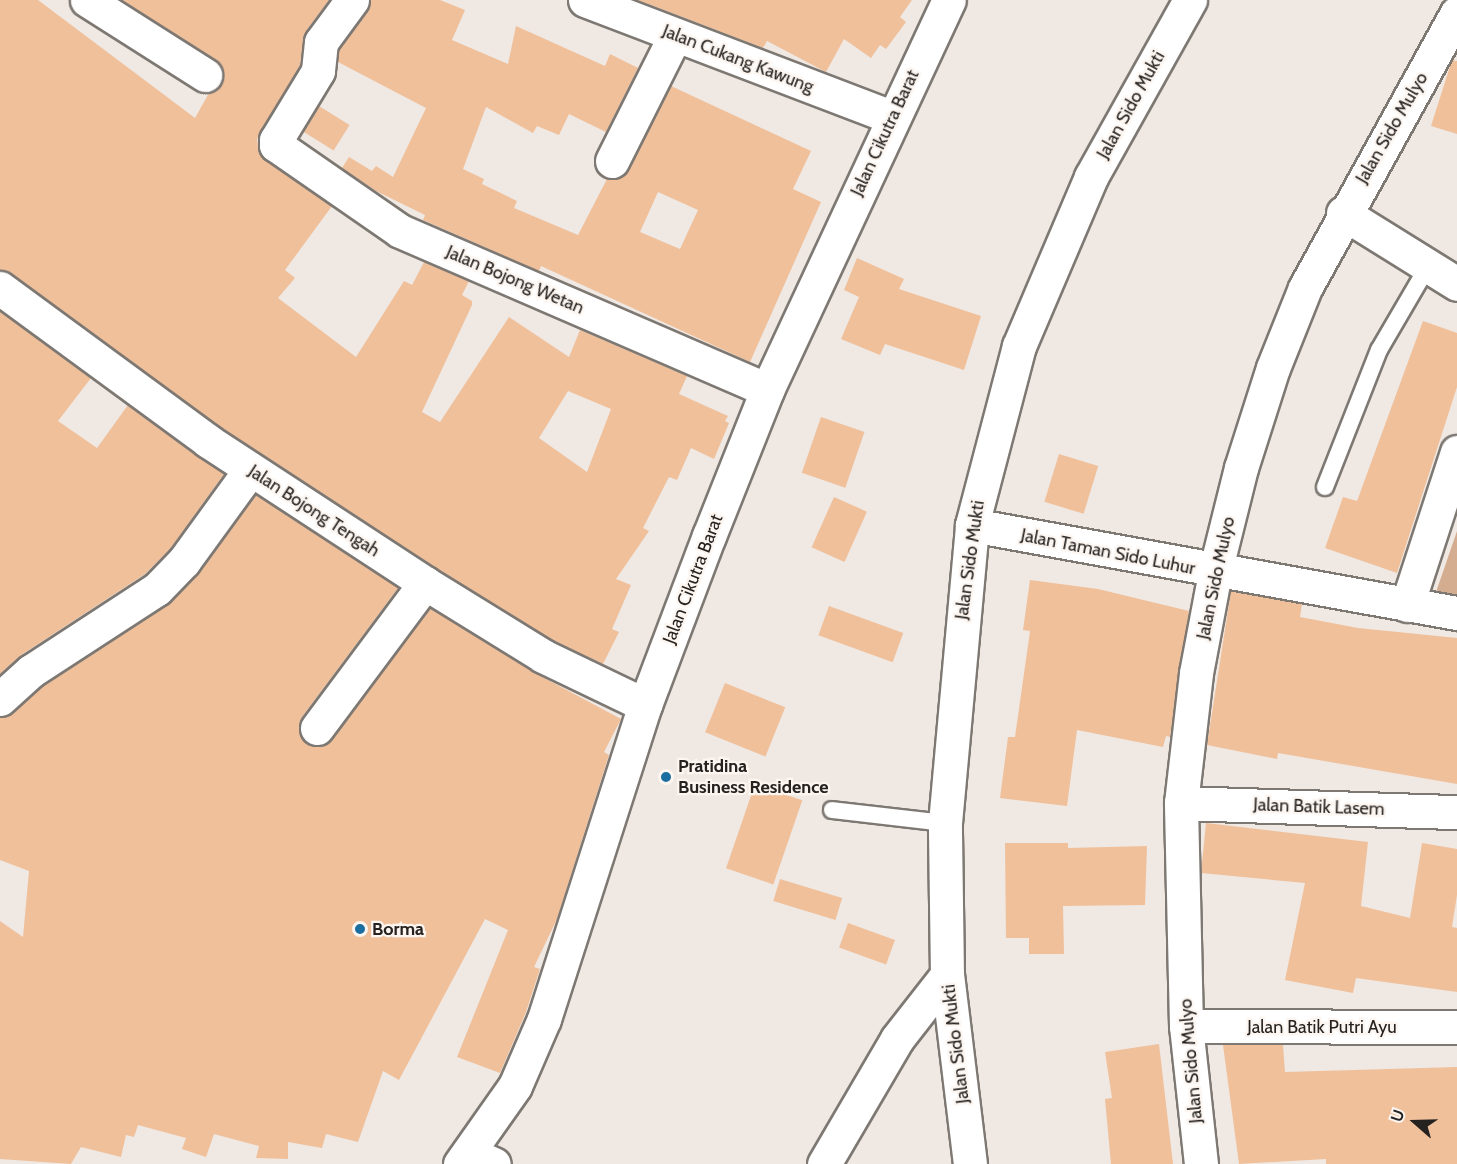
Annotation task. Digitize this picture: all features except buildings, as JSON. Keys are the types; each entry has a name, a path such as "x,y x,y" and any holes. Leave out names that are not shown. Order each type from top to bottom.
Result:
{"street":[{"path":"87,0 205,75"},
{"name":"Jalan Bojong Wetan","path":"352,0 321,42 318,70 276,140 276,145 400,231 767,390"},
{"name":"Jalan Cukang Kawung","path":"585,0 892,117"},
{"name":"Jalan Cikutra Barat","path":"474,1160 515,1086 544,1019 645,705 767,390 892,117 949,0"},
{"name":"Jalan Sido Mukti","path":"970,1164 947,975 945,823 972,525 1019,346 1091,177 1190,0"},
{"name":"Jalan Sido Mulyo","path":"1201,1164 1186,1026 1180,803 1196,673 1215,572 1242,468 1273,368 1305,288 1343,213 1452,33"},
{"path":"612,161 675,36"},
{"path":"1343,213 1457,284"},
{"name":"Jalan Bojong Tengah","path":"0,288 250,470 543,656 645,705"},
{"path":"1407,605 1457,452"},
{"path":"0,699 31,671 157,589 184,561 250,470"},
{"name":"Jalan Taman Sido Luhur","path":"972,525 1215,572 1457,613"},
{"path":"317,728 425,583"},
{"name":"Jalan Batik Lasem","path":"1180,803 1457,812"},
{"path":"824,1164 897,1039 947,975"},
{"name":"Jalan Batik Putri Ayu","path":"1186,1026 1457,1027"}],"lane":[{"path":"1325,487 1379,350 1428,266"},
{"path":"832,810 945,823"}],"shaded area":[{"path":"1457,531 1457,599 1435,595"}],"place":[{"name":"Pratidina Business Residence","path":"666,777"},
{"name":"Borma","path":"360,929"}]}
